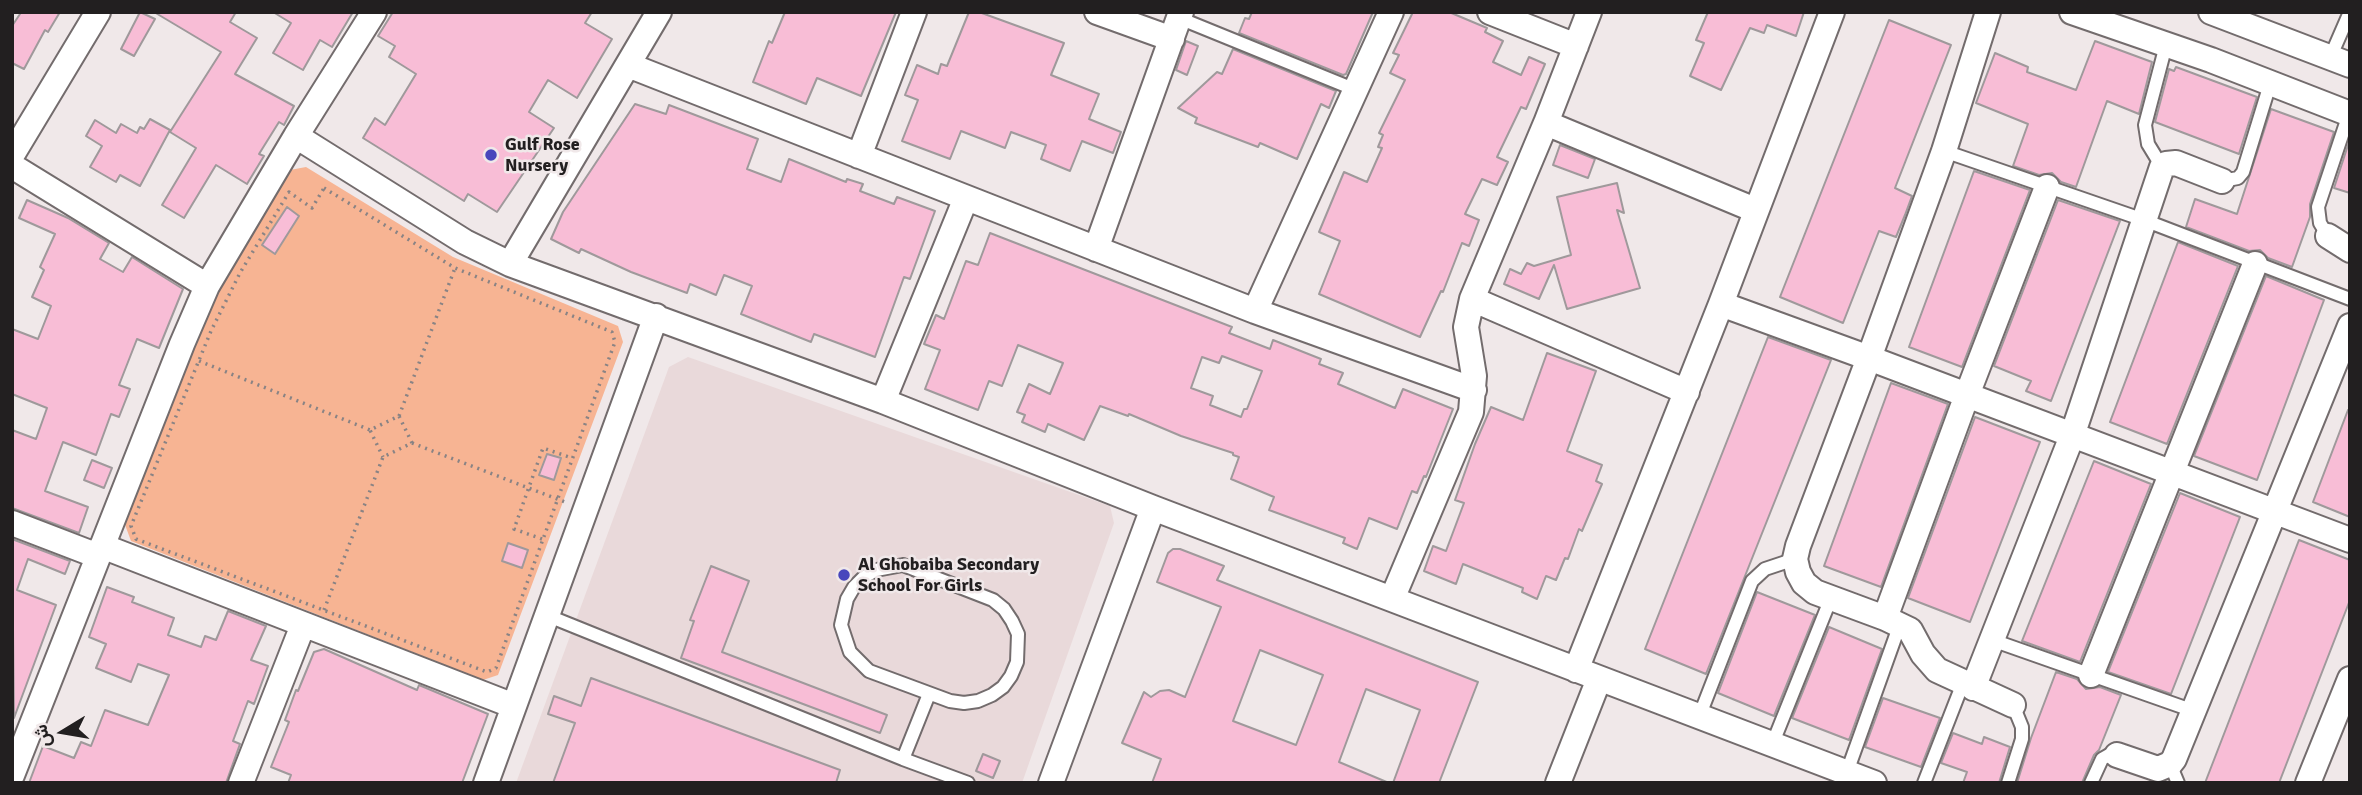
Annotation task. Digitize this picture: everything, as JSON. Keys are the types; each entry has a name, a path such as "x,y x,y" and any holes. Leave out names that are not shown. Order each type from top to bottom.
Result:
{"street":[{"path":"12,155 99,12"},
{"path":"12,775 181,344 207,286 374,12"},
{"path":"510,264 659,12"},
{"path":"859,156 914,12"},
{"path":"1096,250 1177,23 1097,12"},
{"path":"1255,311 1391,12"},
{"path":"1490,12 1576,46"},
{"path":"1392,599 1467,423 1474,390 1472,361 1465,327 1472,299 1589,12"},
{"path":"1576,670 1687,392 1832,12"},
{"path":"1988,12 1944,151 1795,559 1797,572 1804,583 1815,592 1910,630 1923,654 1937,670 2013,705"},
{"path":"2072,12 2349,114"},
{"path":"2218,13 2340,62"},
{"path":"628,65 1096,250 1474,390"},
{"path":"1546,123 1755,210"},
{"path":"296,136 466,242 510,264 883,401 1153,508 1874,783"},
{"path":"1968,685 1992,640 2072,436 2162,167 2176,163 2222,181"},
{"path":"12,166 207,286"},
{"path":"1892,621 1967,395 2047,187"},
{"path":"883,401 966,198"},
{"path":"2328,236 2350,250"},
{"path":"2091,675 2255,264"},
{"path":"1472,299 1687,392"},
{"path":"1721,304 2350,540"},
{"path":"486,783 656,316"},
{"path":"2117,755 2174,773 2194,711 2350,326"},
{"path":"1051,783 1153,508"},
{"path":"12,523 100,551 303,625 514,706"},
{"path":"241,783 303,625"},
{"path":"1558,783 1599,679"},
{"path":"2308,783 2348,688"}],"lane":[{"path":"2340,62 2350,12"},
{"path":"1177,23 1356,90"},
{"path":"2162,167 2148,144 2145,125 2166,45"},
{"path":"2222,181 2230,181 2243,172 2270,84"},
{"path":"2328,236 2320,223 2318,207 2349,114"},
{"path":"1944,151 2144,220 2350,299"},
{"path":"1699,717 1752,581 1765,569 1795,559"},
{"path":"903,565 993,600 1004,609 1018,634 1018,655 1012,676 992,695 964,703 929,694 869,671 850,652 844,639 841,625 847,598 864,577 876,570 903,565"},
{"path":"1772,745 1831,598"},
{"path":"547,615 968,783"},
{"path":"1847,772 1892,621"},
{"path":"1992,640 2194,711"},
{"path":"1924,783 1968,685"},
{"path":"903,759 929,694"},
{"path":"2008,783 2022,739 2022,727 2013,705"},
{"path":"2091,783 2102,759 2117,755"}],"path":[{"path":"324,188 455,268 611,332 615,342 496,668 487,672 136,539 131,526 211,331 235,282 289,192 312,208 324,188"},
{"path":"370,430 399,416 455,268"},
{"path":"199,361 370,430 383,457"},
{"path":"399,416 412,443 586,510"},
{"path":"324,610 383,457 412,443"},
{"path":"541,539 514,529 543,448 572,458"}],"shaded area":[{"path":"306,167 453,257 618,326 623,342 498,675 483,680 131,541 124,522 212,302 290,170"},
{"name":"Al Ghobaiba Secondary School For Girls","path":"688,357 1110,506 1114,523 1022,783 516,783 669,367"}],"building":[{"path":"17,12 60,12 48,32 45,30 24,69 12,63 12,26 20,14"},
{"path":"140,12 155,19 134,56 121,49"},
{"path":"154,12 236,12 230,22 257,38 235,74 294,106 284,125 279,122 259,154 264,156 247,184 216,165 184,218 162,205 196,148 170,132 221,52"},
{"path":"273,12 353,12 332,47 320,40 303,70 273,53 291,23"},
{"path":"393,12 592,12 585,23 612,39 577,98 548,80 529,112 554,128 497,212 468,194 464,201 363,138 375,118 385,125 416,74 389,57 395,46 378,36"},
{"path":"785,12 896,12 861,96 817,78 806,104 753,82 769,41 772,43"},
{"path":"969,12 979,12 1064,43 1051,75 1099,94 1089,119 1121,132 1113,153 1082,141 1070,171 1041,159 1046,145 1011,132 1005,148 961,131 950,159 902,141 918,100 905,95 917,65 938,74 941,64 947,66"},
{"path":"1252,12 1373,12 1346,74 1343,75 1239,33 1245,18 1249,19"},
{"path":"1413,12 1449,12 1487,28 1485,32 1503,41 1493,62 1521,75 1529,57 1545,64 1526,109 1521,107 1497,157 1508,162 1497,185 1482,179 1465,214 1479,220 1469,246 1462,243 1443,292 1441,291 1420,337 1319,294 1340,241 1319,232 1344,172 1367,182 1382,148 1378,147 1383,135 1379,133 1405,80 1390,73 1399,55 1393,53"},
{"path":"1708,12 1804,12 1796,36 1767,25 1764,33 1750,28 1721,90 1690,76 1704,43 1696,40"},
{"path":"1889,20 1951,45 1895,188 1912,196 1905,215 1896,237 1879,231 1843,323 1780,297"},
{"path":"1186,41 1198,46 1187,75 1176,70"},
{"path":"2095,41 2152,62 2139,114 2107,101 2076,187 2061,182 2052,173 2039,175 2013,166 2028,124 1976,103 1995,53 2028,67 2027,72 2076,90"},
{"path":"1233,49 1336,91 1329,108 1321,104 1297,159 1260,143 1258,147 1195,123 1197,118 1178,108 1217,72 1222,74"},
{"path":"2176,67 2257,97 2239,154 2155,122 2169,69 2174,71"},
{"path":"635,104 666,114 669,105 758,139 747,169 781,182 789,159 846,182 847,179 863,184 860,191 894,204 897,197 935,211 910,279 904,277 875,357 814,334 811,342 741,314 752,286 724,275 716,295 690,284 687,293 581,249 579,253 551,239 563,212"},
{"path":"2271,109 2334,132 2310,204 2310,217 2292,267 2268,258 2260,250 2249,251 2186,227 2195,199 2237,214"},
{"path":"150,119 170,130 140,186 120,175 116,182 90,167 102,146 86,136 95,120 116,133 121,124 137,133 140,127 144,129"},
{"path":"2350,139 2350,193 2334,188"},
{"path":"1560,145 1595,159 1588,178 1553,165"},
{"path":"1974,171 2030,190 1962,367 1909,347"},
{"path":"1617,183 1624,213 1617,210 1640,288 1567,309 1554,265 1539,299 1504,284 1510,269 1521,274 1527,263 1534,266 1571,255 1557,197"},
{"path":"27,200 68,218 109,243 100,259 123,272 132,257 183,289 159,348 137,339 119,385 130,389 119,417 111,414 96,455 63,442 45,491 88,507 79,533 12,508 12,430 36,439 47,408 12,394 12,329 38,339 51,306 32,297 44,270 40,267 55,234 19,218"},
{"path":"2058,200 2120,221 2051,401 2026,391 2031,381 1994,366"},
{"path":"287,207 299,216 275,254 262,245"},
{"path":"990,233 1232,327 1229,333 1270,349 1273,340 1321,359 1319,364 1343,373 1338,384 1395,408 1403,389 1453,409 1426,477 1424,476 1417,493 1412,491 1397,529 1369,518 1357,549 1343,543 1345,538 1269,510 1274,497 1231,479 1239,457 1233,453 1181,436 1129,414 1128,416 1100,406 1084,440 1048,424 1045,432 1022,422 1025,415 1017,412 1029,384 1050,394 1063,363 1018,345 1002,386 989,381 978,410 925,389 940,350 924,344 936,315 944,319 966,261 978,265","holes":["1222,356 1262,371 1247,409 1244,409 1241,417 1210,405 1213,396 1191,388 1202,357 1219,363"]},
{"path":"2178,242 2238,266 2167,444 2110,422"},
{"path":"2266,276 2324,300 2257,480 2194,456"},
{"path":"1768,337 1831,360 1706,674 1645,649"},
{"path":"1547,353 1596,371 1567,451 1602,465 1596,481 1602,484 1582,531 1579,529 1568,559 1565,558 1556,580 1546,576 1537,599 1522,592 1523,588 1463,564 1456,584 1424,571 1433,546 1446,551 1464,503 1455,500 1491,407 1523,420"},
{"path":"1891,383 1948,404 1881,587 1824,566"},
{"path":"2350,410 2350,517 2313,502"},
{"path":"1975,417 2040,442 1970,622 1908,598"},
{"path":"547,454 561,458 554,480 539,475"},
{"path":"92,460 112,468 104,488 84,480"},
{"path":"2094,461 2151,484 2080,662 2022,641"},
{"path":"2180,493 2240,517 2171,694 2108,672"},
{"path":"12,539 70,561 65,574 28,559 17,590 56,605 14,718"},
{"path":"2299,540 2350,560 2350,600 2279,783 2205,783"},
{"path":"508,543 528,550 522,568 502,561"},
{"path":"1173,549 1180,549 1224,566 1217,580 1478,682 1439,783 1393,783 1420,710 1366,689 1339,762 1389,783 1152,783 1161,759 1122,743 1144,692 1151,697 1160,691 1169,690 1185,697 1221,607 1157,582 1168,553","holes":["1260,650 1323,675 1296,745 1233,721"]},
{"path":"711,566 749,581 722,652 887,715 880,733 681,658 694,621 690,620"},
{"path":"107,587 134,597 132,602 174,618 168,635 201,647 205,636 216,640 228,611 266,626 251,660 268,666 254,704 248,701 233,741 240,744 226,783 29,783 43,746 74,758 81,742 91,746 105,710 148,725 169,675 138,664 131,682 96,668 106,644 89,637"},
{"path":"1757,592 1815,615 1774,716 1718,693"},
{"path":"1829,627 1882,649 1849,740 1792,718"},
{"path":"324,649 417,690 419,685 488,714 462,783 288,783 291,775 271,767 289,722 285,720 296,690 298,691 314,652"},
{"path":"2056,672 2077,679 2086,689 2100,687 2121,695 2099,750 2094,755 2082,783 2017,783 2031,738"},
{"path":"591,678 840,770 836,783 553,783 575,723 548,714 554,696 581,706"},
{"path":"1883,698 1940,718 1921,767 1865,747"},
{"path":"1953,733 1982,744 1984,737 2010,747 1999,783 1963,783 1967,772 1941,763"},
{"path":"983,754 1000,761 993,778 976,771"}],"place":[{"name":"Gulf Rose Nursery","path":"491,155"},
{"name":"Al Ghobaiba Secondary School For Girls","path":"844,575"}]}
